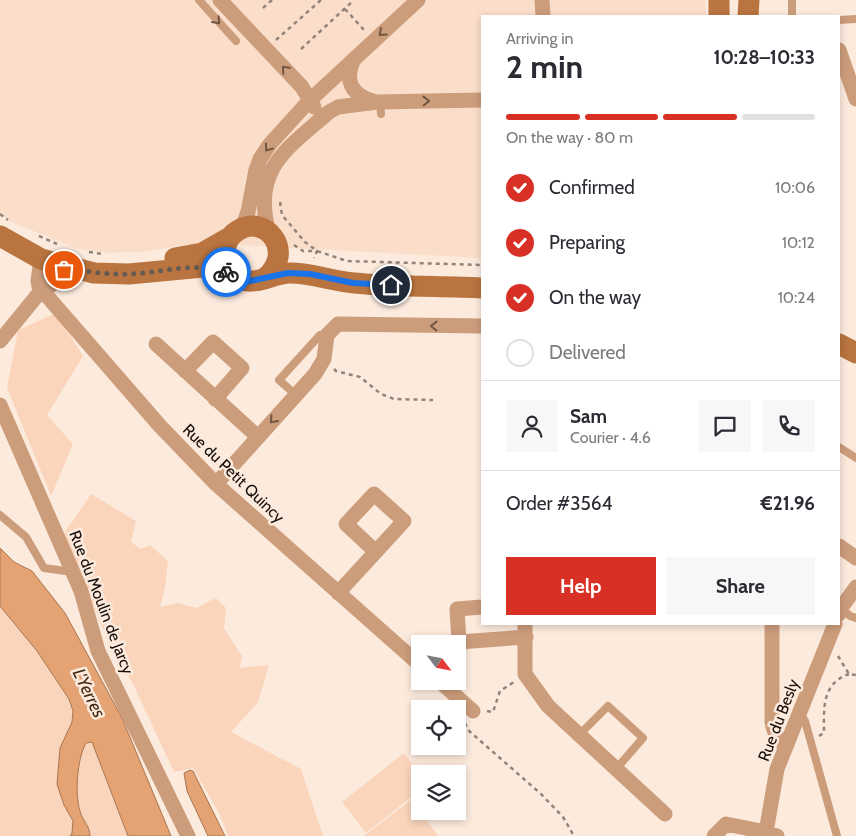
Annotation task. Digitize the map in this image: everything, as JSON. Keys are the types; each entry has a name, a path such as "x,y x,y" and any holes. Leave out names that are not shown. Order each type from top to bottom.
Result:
{"main road":[{"path":"718,0 719,15"},
{"path":"748,15 749,0"},
{"path":"0,223 30,240 53,250 110,263 140,262 202,253 236,232 256,227 274,242 312,263 354,271 481,274"},
{"path":"235,276 229,269 224,253 236,232"},
{"path":"0,236 41,260 94,273 129,274 203,268 217,269 242,280 250,281 288,273 310,274 353,283 481,288"},
{"path":"265,278 278,263 274,242"}],"street":[{"path":"220,0 302,87 322,119"},
{"path":"236,232 248,212 256,170 260,159 270,144 309,101 418,0"},
{"path":"542,0 542,15"},
{"path":"840,53 856,99"},
{"path":"354,59 349,76 351,86 364,99 379,106"},
{"path":"274,242 264,212 267,184 271,171 281,154 338,107 481,100"},
{"path":"40,292 38,281 41,260"},
{"path":"0,341 40,292 48,289 66,267"},
{"name":"Rue du Petit Quincy","path":"40,292 47,296 160,426 216,484 411,657"},
{"path":"216,484 315,374 324,359 327,335 338,324 481,326"},
{"path":"185,371 213,342 221,348 242,368 215,398"},
{"path":"156,344 258,438"},
{"name":"Rue du Moulin de Jarcy","path":"0,405 81,591 98,651 188,836"},
{"path":"840,547 856,558"},
{"path":"338,594 376,552"},
{"path":"840,611 856,587"},
{"path":"481,607 457,609 459,642 496,631 525,630 525,674 548,706 665,814"},
{"path":"772,625 772,722 774,732 785,746"},
{"name":"Rue du Besly","path":"772,834 777,769 835,625"},
{"path":"446,690 467,715"},
{"path":"714,836 726,824 772,834"}],"lane":[{"path":"199,0 236,41"},
{"path":"792,0 792,15"},
{"path":"840,20 856,19"},
{"path":"296,395 279,380 320,335 327,335"},
{"path":"840,448 856,458"},
{"path":"0,515 26,537 44,568 73,572"},
{"path":"840,611 856,618"},
{"path":"579,735 608,706 644,738 616,769"},
{"path":"799,712 805,721 837,836"}],"path":[{"path":"263,8 272,0"},
{"path":"265,49 321,0"},
{"path":"301,49 354,0"},
{"path":"345,9 364,30"},
{"path":"324,359 336,371 360,377 381,394 394,398 433,400"},
{"path":"828,640 834,646 849,674"},
{"path":"525,674 500,691 493,712 467,715 468,730 541,794 563,817 574,836"},
{"path":"810,740 824,734 824,705 831,686 839,677 849,674 856,675"}],"shaded area":[{"path":"0,0 705,0 706,15 481,15 481,258 199,243 143,252 106,253 75,248 9,221 0,214"},
{"path":"56,313 83,356 47,415 73,444 51,496 7,388 18,330"},
{"path":"91,494 136,521 131,542 141,549 150,545 168,561 165,588 160,607 178,603 196,608 216,598 226,608 224,628 242,656 240,668 269,665 258,702 231,732 301,769 323,836 228,836 219,813 193,768 174,772 133,684 112,650 63,535"},
{"path":"0,606 37,651 69,699 73,711 72,722 60,748 64,805 73,821 70,836 0,836"},
{"path":"92,742 128,836 90,836 79,807 77,778 83,750 86,743"},
{"path":"404,753 413,765 411,765 411,797 366,833 342,802"},
{"path":"411,800 411,820 427,820 438,836 364,836"}],"water":[{"name":"L'Yerres","path":"0,548 14,562 32,571 65,613 122,718 171,836 128,836 92,742 86,743 80,758 77,788 81,814 90,836 70,836 73,821 64,805 57,784 60,748 72,722 73,711 69,699 37,651 0,606"},
{"path":"190,770 193,771 225,836 208,836 187,791 184,773"}],"way so far":[{"path":"64,270 66,267 94,273 129,274 203,268 226,272"}],"route":[{"path":"226,272 242,280 250,281 288,273 310,274 353,283 391,285"}]}
